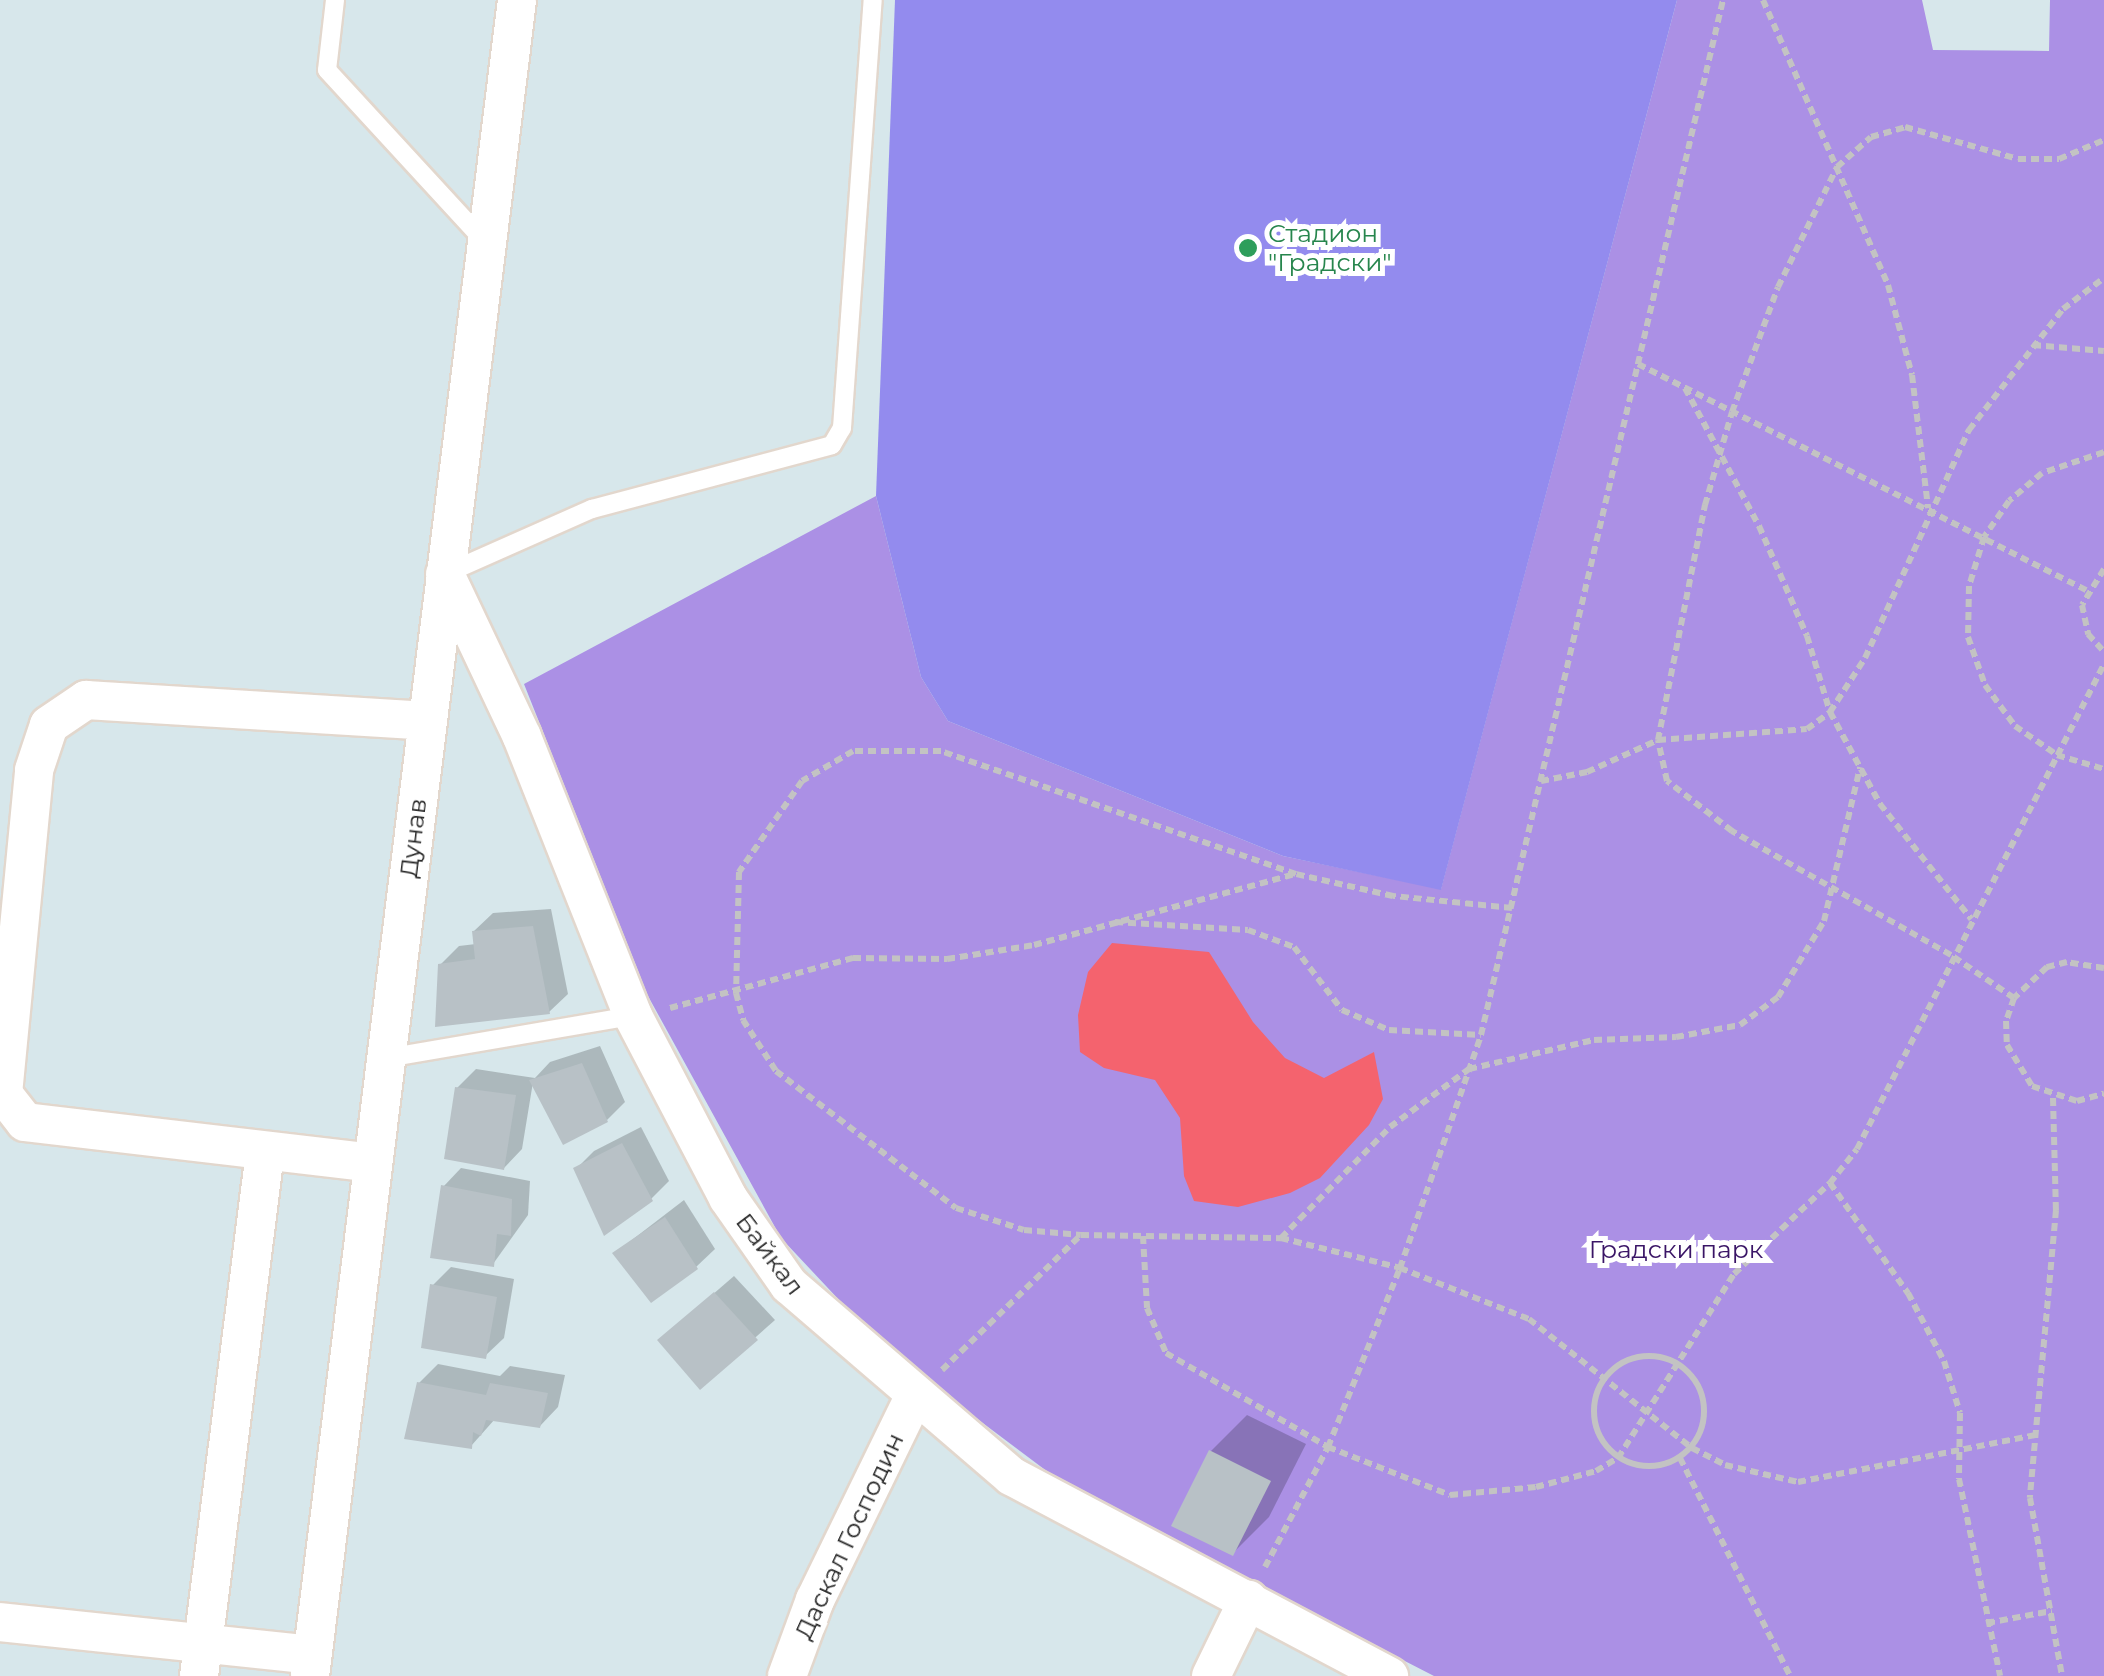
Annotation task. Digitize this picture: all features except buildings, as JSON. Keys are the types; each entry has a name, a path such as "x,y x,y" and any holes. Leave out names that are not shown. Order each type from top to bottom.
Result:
{"street":[{"name":"Дунав","path":"311,1665 516,0"},
{"name":"Байкал","path":"445,574 522,737 633,1016 728,1198 789,1286 914,1397 1012,1476 1063,1508 1389,1676"},
{"path":"373,1163 57,1129 26,1122 3,1094 34,770 49,725 86,700 427,721"},
{"path":"201,1660 265,1152"},
{"name":"Даскал Господин","path":"787,1676 815,1600 914,1397"},
{"path":"1211,1676 1248,1600"},
{"path":"0,1622 201,1660 311,1665"}],"lane":[{"path":"336,0 327,70 486,244"},
{"path":"445,574 592,509 832,446 842,428 873,0"},
{"path":"386,1058 633,1016"}],"path":[{"path":"1248,1600 1328,1446 1400,1268 1481,1035 1724,0"},
{"path":"1763,0 1888,285 1912,375 1928,509"},
{"path":"2014,998 1951,955 1732,831 1667,781 1658,740 1732,412 1778,287 1837,167 1871,137 1905,127 2018,160 2059,159 2104,140"},
{"path":"1540,781 1587,772 1658,740 1807,729 1830,712 1865,658 1928,509 1970,430 2063,309 2104,278"},
{"path":"2033,344 2104,351"},
{"path":"1638,364 2086,590"},
{"path":"1686,388 1808,636 1830,712 1880,804 1971,919"},
{"path":"2104,452 2042,474 2009,501 1984,537 1968,586 1968,637 1984,685 2014,726 2056,756 2104,769"},
{"path":"2104,569 2086,590 2083,620 2104,652"},
{"path":"1144,1236 1147,1308 1166,1353 1328,1446 1450,1495 1536,1487 1596,1471 1618,1458 1734,1274 1830,1183 1857,1148 1951,955 2104,664"},
{"path":"1512,908 1393,896 1296,874 941,752 853,750 802,781 740,872 736,993 743,1020 776,1071 908,1177 973,1213 1024,1230 1081,1235 1281,1238 1400,1268 1529,1319 1692,1448 1725,1464 1798,1482 2036,1435"},
{"path":"1281,1238 1390,1128 1470,1069 1594,1040 1676,1037 1740,1025 1778,996 1806,959 1834,888 1860,767"},
{"path":"633,1016 736,993 853,958 947,959 1034,945 1109,921 1296,874"},
{"path":"1109,921 1248,930 1294,947 1342,1010 1390,1030 1481,1035"},
{"path":"2104,968 2068,962 2047,968 2014,998 2007,1045 2032,1086 2054,1098 2077,1101 2104,1094"},
{"path":"2054,1098 2056,1210 2030,1498 2062,1676"},
{"path":"1830,1183 1908,1292 1944,1362 1960,1413 1962,1450 1958,1479 2000,1676"},
{"path":"914,1397 1081,1235"},
{"path":"1645,1356 1677,1362 1700,1386 1704,1401 1692,1448 1680,1458 1649,1467 1618,1458 1596,1430 1596,1395 1604,1379 1645,1356"},
{"path":"1680,1458 1790,1676"},
{"path":"1987,1623 2052,1611"}],"green space":[{"name":"Градски парк","path":"1677,0 1922,0 1933,50 2049,51 2050,0 2104,0 2104,1676 1434,1676 1072,1490 887,1351 781,1238 648,996 524,684 876,496 921,677 948,721 1283,856 1441,889"}],"shaded area":[{"name":"Стадион \"Градски\"","path":"895,0 1677,0 1441,890 1283,856 948,721 921,677 876,496"},
{"path":"1112,943 1209,952 1253,1022 1285,1058 1324,1078 1374,1052 1383,1099 1369,1125 1320,1178 1290,1193 1238,1207 1194,1201 1184,1176 1180,1118 1155,1080 1104,1068 1080,1052 1078,1015 1088,972"}],"place":[{"name":"Стадион \"Градски\"","path":"1248,248"}]}
